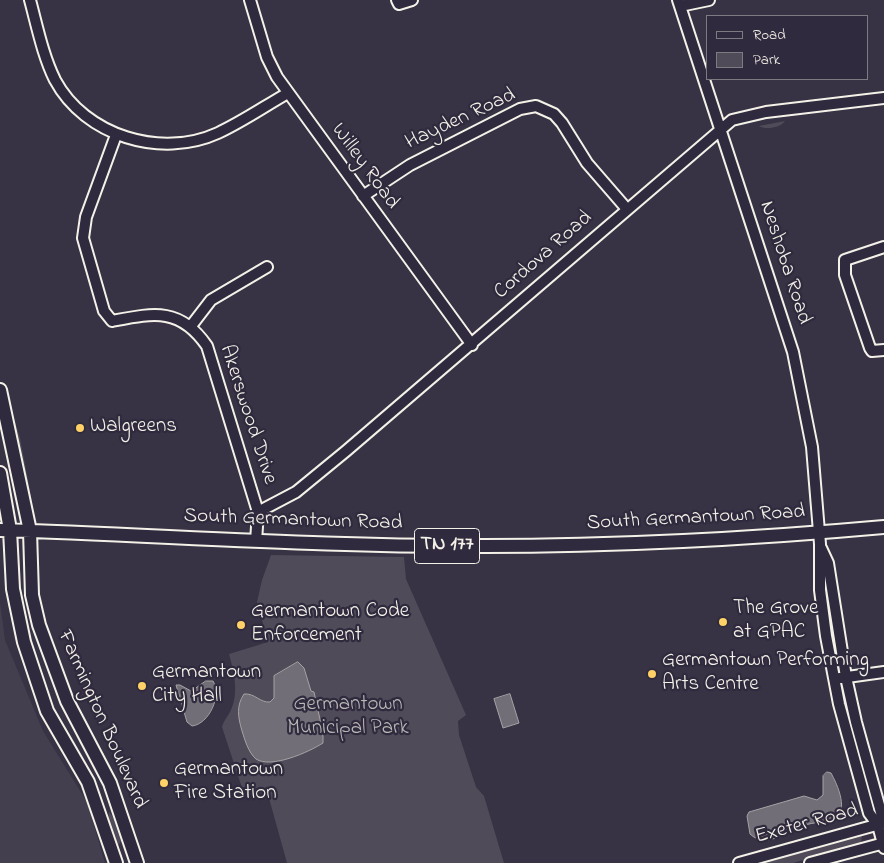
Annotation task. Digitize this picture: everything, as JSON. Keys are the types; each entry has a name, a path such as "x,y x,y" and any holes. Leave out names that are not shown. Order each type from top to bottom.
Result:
{"main road":[{"name":"Farmington Boulevard","path":"0,390 30,531 32,596 39,625 67,701 100,762 116,863"},
{"name":"Farmington Boulevard","path":"0,473 13,589 24,642 47,711 68,746 130,838 137,863"},
{"name":"South Germantown Road","path":"5,530 256,541 511,546 746,538 820,539 884,527"},
{"path":"122,863 120,848 130,838"}],"street":[{"path":"30,0 57,83 86,116 116,136 166,143 194,140 217,133 288,93"},
{"name":"Willey Road","path":"250,0 267,57 277,77 472,345"},
{"path":"398,2 412,0"},
{"path":"679,3 710,0"},
{"name":"Neshoba Road","path":"679,3 793,352 812,447 820,539 820,590 841,678 840,704 869,813 881,824 884,845"},
{"name":"Cordova Road","path":"258,512 296,492 472,345 626,208 732,120 755,114 884,98"},
{"name":"Hayden Road","path":"363,196 410,165 520,109 536,106 554,114 562,122 587,163 626,208"},
{"name":"Akerswood Drive","path":"116,136 86,216 83,238 104,311 112,321 156,314 175,317 190,326 207,346 258,512 256,541"},
{"path":"884,247 845,260 846,275 870,348 872,351 884,350"},
{"path":"190,326 211,300 267,267"},
{"path":"841,678 884,672"},
{"name":"Exeter Road","path":"739,863 881,824"},
{"name":"Exeter Road","path":"810,863 884,845"}],"shaded area":[{"path":"0,602 5,640 43,731 87,802 105,863 0,863"},
{"path":"298,662 304,668 311,691 314,692 323,733 323,743 300,755 280,761 263,762 256,759 247,746 239,716 241,698 244,694 248,694 270,702 274,698 274,676"},
{"path":"206,681 213,681 216,694 215,701 204,720 192,726 187,722 176,685 191,691"},
{"path":"510,694 519,723 503,728 494,699"},
{"path":"827,772 831,773 840,793 842,804 840,814 826,821 807,824 769,840 756,838 750,834 747,816 749,812 804,796 817,800 823,795 823,776"}],"green space":[{"path":"785,121 773,128 759,126"},
{"path":"11,409 20,438 32,502 30,503"},
{"name":"Germantown Municipal Park","path":"271,555 404,557 406,579 466,715 458,721 459,735 476,787 484,796 504,863 287,863 267,791 245,797 222,727 231,710 235,696 234,675 229,654 268,642 257,602"},
{"path":"109,812 113,817 121,841 118,846 108,818"},
{"path":"862,836 861,843 793,863 761,863"}],"place":[{"name":"Walgreens","path":"80,428"},
{"name":"The Grove at GPAC","path":"723,622"},
{"name":"Germantown Code Enforcement","path":"241,625"},
{"name":"Germantown Performing Arts Centre","path":"652,674"},
{"name":"Germantown City Hall","path":"142,686"},
{"name":"Germantown Fire Station","path":"164,783"}]}
